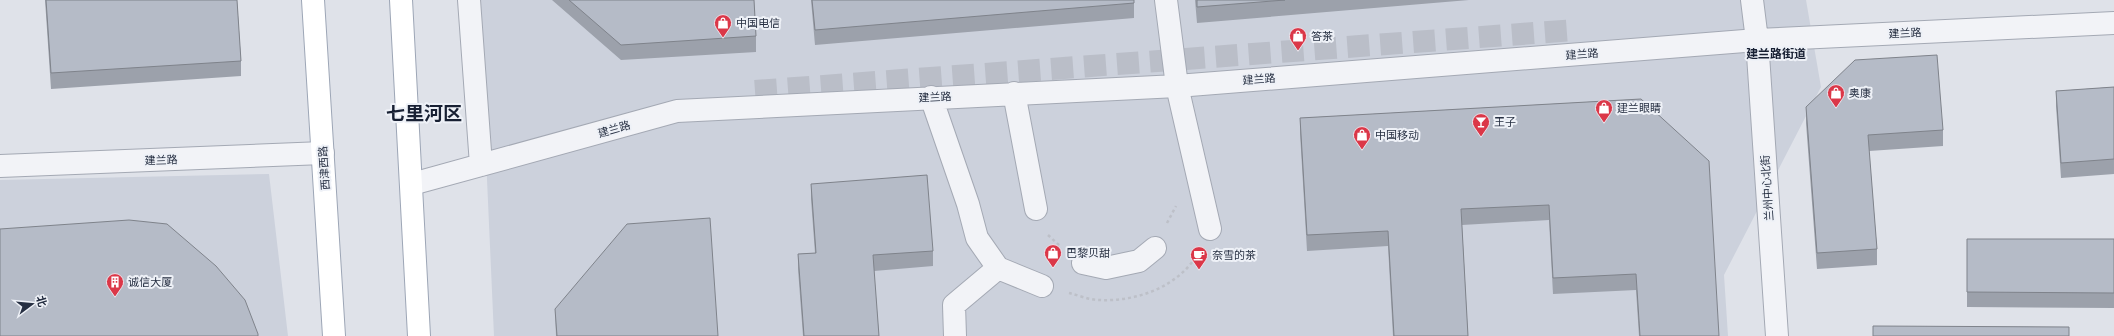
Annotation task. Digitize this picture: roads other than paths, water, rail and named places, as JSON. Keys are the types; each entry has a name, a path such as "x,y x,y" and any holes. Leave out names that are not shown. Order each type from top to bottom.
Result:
{"main road":[{"name":"西津西路","path":"313,0 334,336"},
{"path":"401,0 419,336"}],"street":[{"path":"469,0 481,166"},
{"path":"1166,0 1177,86 1210,229"},
{"name":"兰州中心北街","path":"1752,0 1757,40 1777,336"},
{"name":"建兰路","path":"412,184 677,111 931,97 1177,86 1757,40 2114,23"},
{"path":"1014,93 1036,209"},
{"path":"931,97 968,204 977,238 998,268 1042,286"},
{"name":"建兰路","path":"0,166 323,153"},
{"path":"1084,263 1106,268 1140,261 1155,248"},
{"path":"955,336 954,305 998,268"}],"tunnel":[{"path":"755,91 1575,30"}],"place":[{"name":"中国电信","path":"723,38"},
{"name":"答茶","path":"1298,51"},
{"name":"奥康","path":"1836,108"},
{"name":"建兰眼睛","path":"1604,123"},
{"name":"王子","path":"1481,137"},
{"name":"中国移动","path":"1362,150"},
{"name":"巴黎贝甜","path":"1053,268"},
{"name":"奈雪的茶","path":"1199,270"},
{"name":"诚信大厦","path":"115,297"}],"district":[{"name":"建兰路街道","path":"1776,54"},
{"name":"七里河区","path":"424,113"}]}
